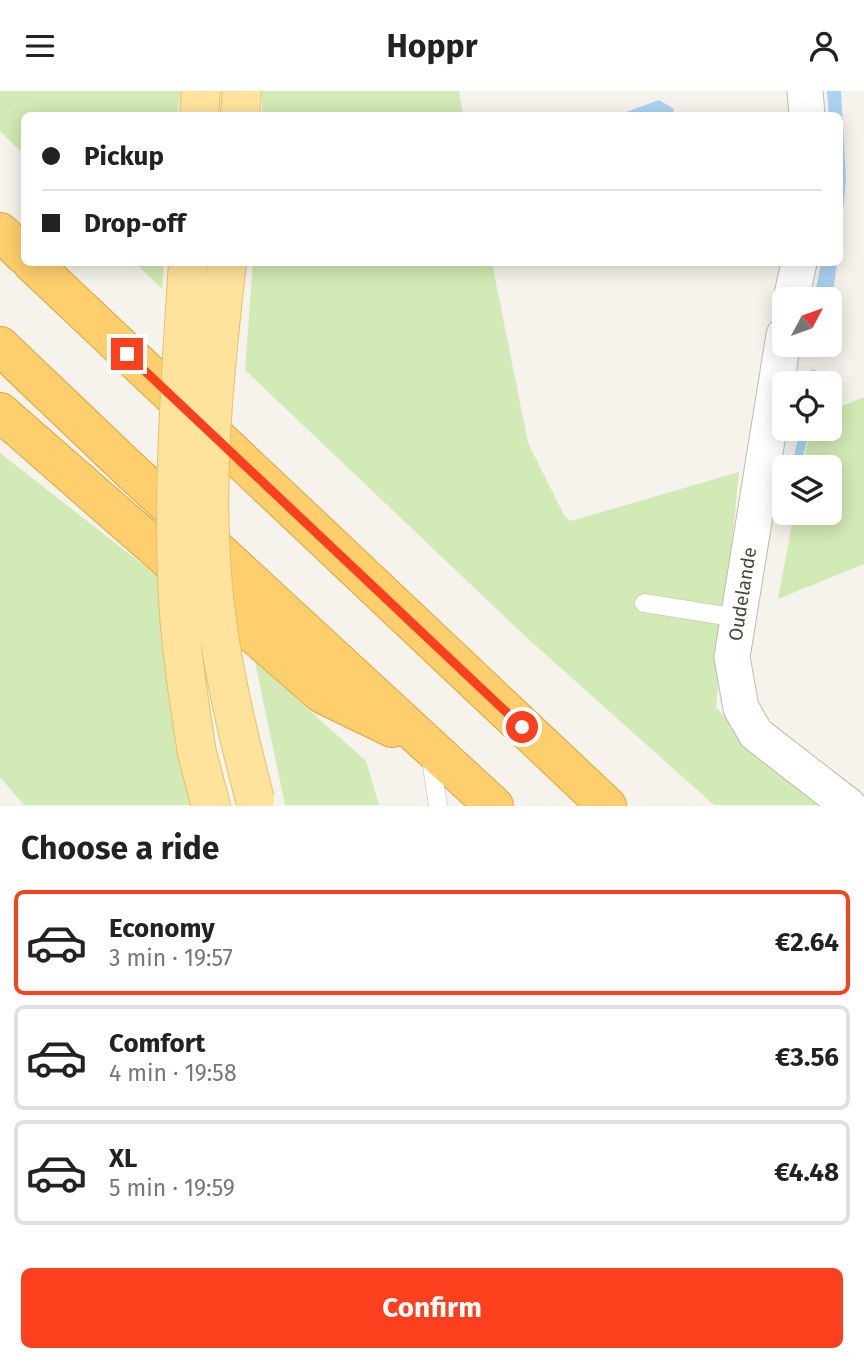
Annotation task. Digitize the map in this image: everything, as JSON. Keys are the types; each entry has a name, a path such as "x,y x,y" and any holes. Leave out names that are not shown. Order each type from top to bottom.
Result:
{"highway":[{"path":"0,232 21,252"},
{"path":"35,266 607,806"},
{"path":"0,346 494,806"},
{"path":"0,412 322,694 429,746"}],"main road":[{"path":"199,112 201,91"},
{"path":"240,112 242,91"},
{"path":"188,266 175,479 178,600 186,688 197,754 211,806"},
{"path":"227,266 217,349 212,438 211,551 217,626 232,713 256,803"}],"street":[{"path":"805,91 807,112"},
{"path":"794,287 798,266"},
{"name":"Oudelande","path":"780,357 732,657 734,684 741,708 757,734 849,806"}],"lane":[{"path":"644,603 738,618"},
{"path":"429,746 438,806"}],"green space":[{"path":"0,91 181,91 178,112 21,112 21,152 0,131"},
{"path":"262,91 459,91 462,112 262,112"},
{"path":"138,266 164,266 162,289"},
{"path":"253,266 493,266 528,443 565,517 571,521 739,472 716,708 784,773 826,805 714,805 526,637 245,370"},
{"path":"864,397 864,564 778,599 792,525 842,525 842,455 805,455 808,441 842,441 842,406"},
{"path":"0,453 160,578 196,805 24,805 0,777"},
{"path":"255,662 366,761 379,805 285,805"}],"water":[{"path":"827,91 841,91 842,112 829,112"},
{"path":"659,100 674,109 673,112 626,112"},
{"path":"843,126 846,179 843,212"},
{"path":"820,266 837,266 834,287 816,287"}],"waterway":[{"path":"799,455 802,441"}],"route":[{"path":"127,354 522,727"}]}
